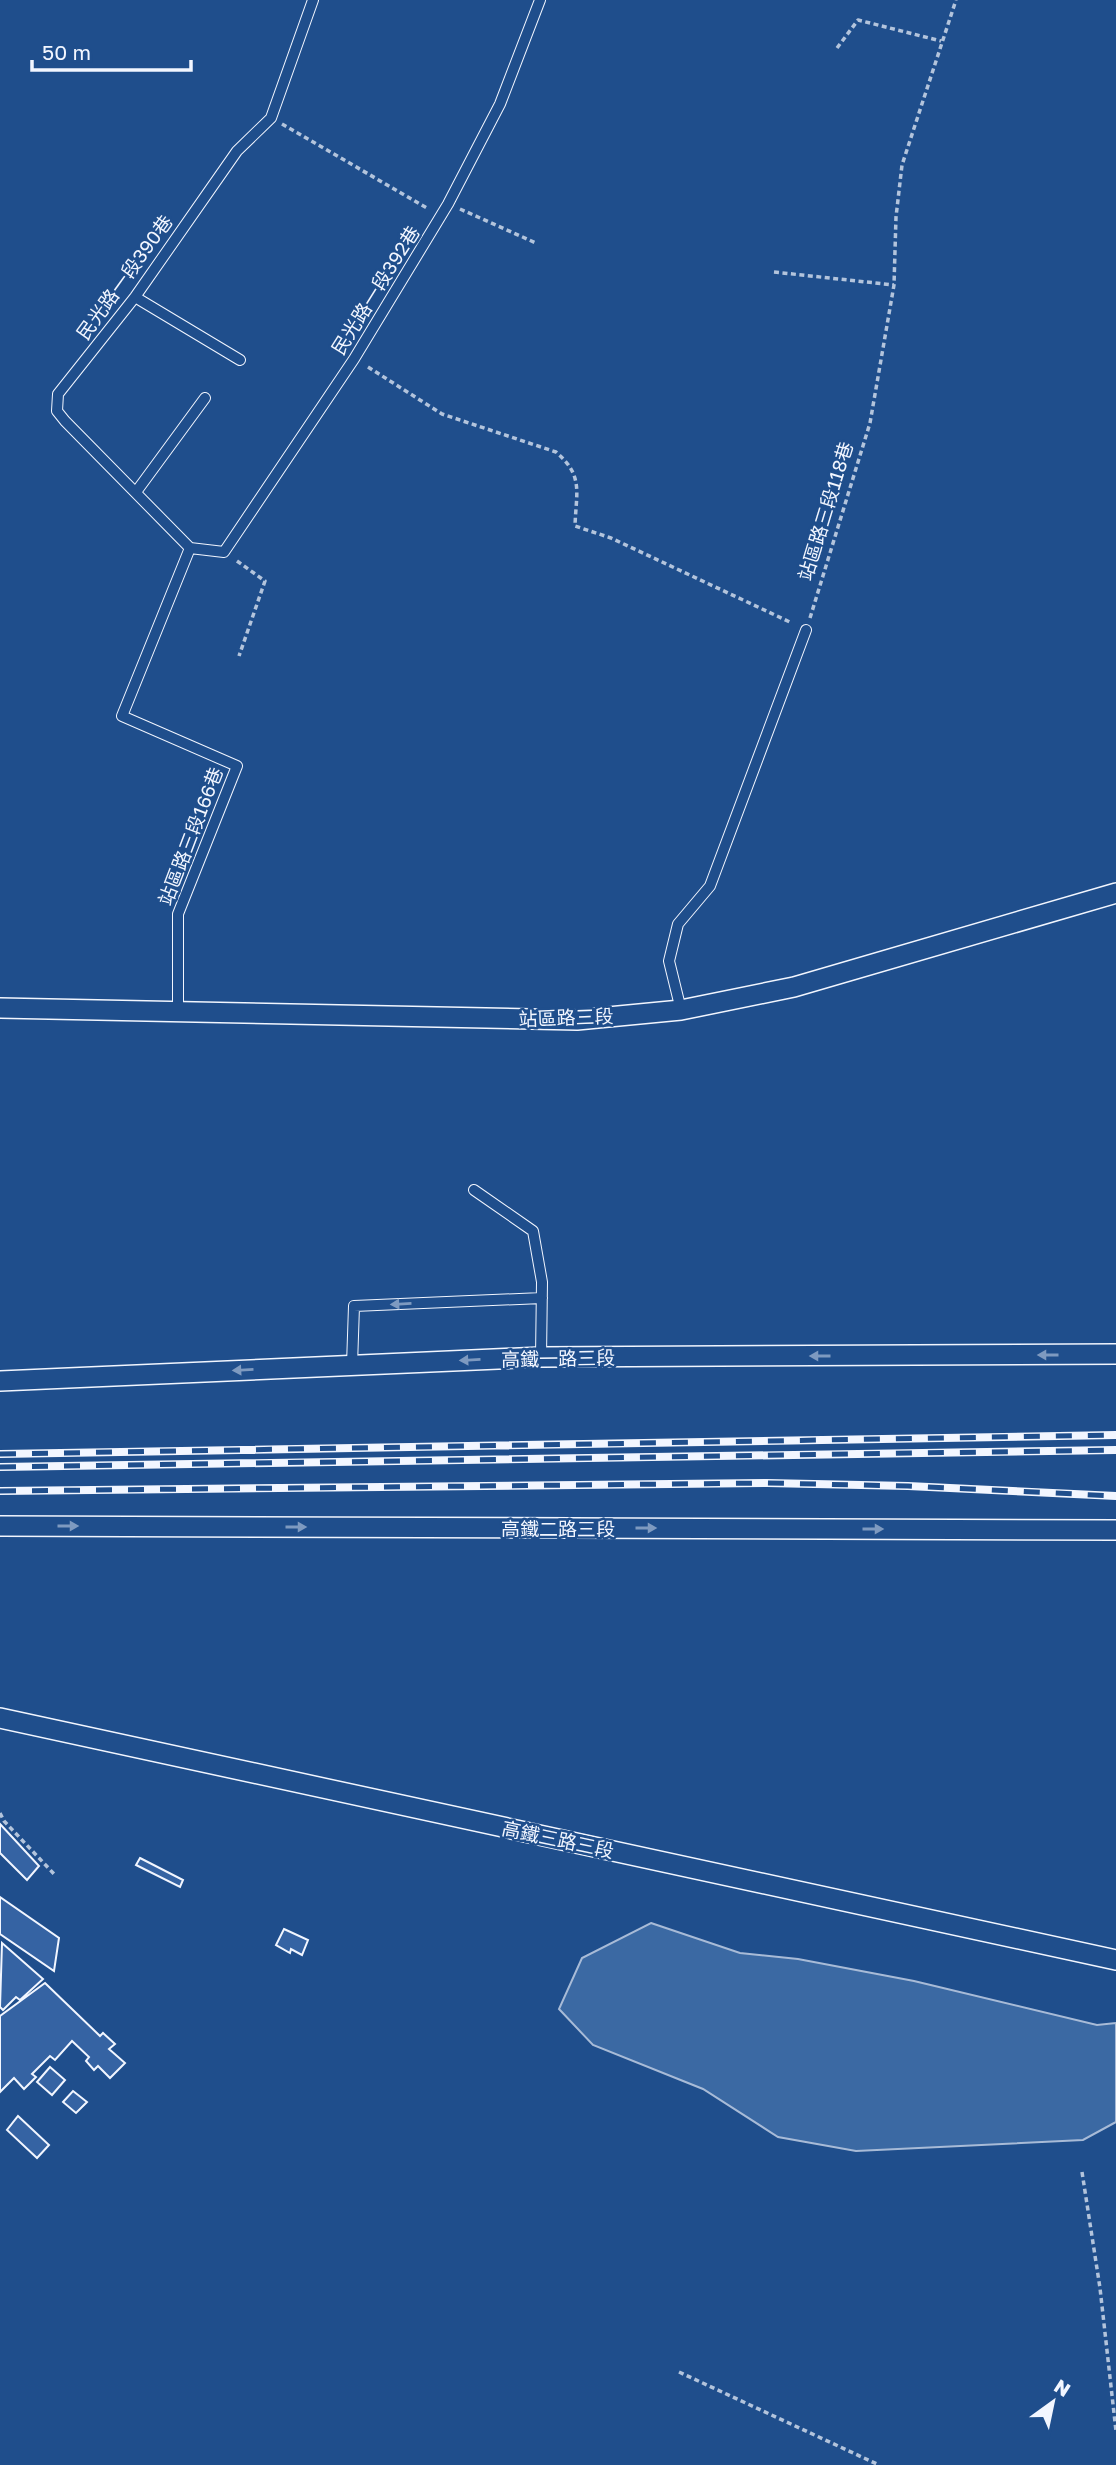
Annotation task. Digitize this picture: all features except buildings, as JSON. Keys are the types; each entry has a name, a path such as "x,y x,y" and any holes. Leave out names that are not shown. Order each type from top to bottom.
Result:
{"street":[{"name":"站區路三段","path":"0,1008 577,1020 681,1010 794,987 1116,893"},
{"name":"高鐵一路三段","path":"0,1381 541,1357 1116,1354"},
{"name":"高鐵二路三段","path":"0,1526 1116,1530"},
{"name":"高鐵三路三段","path":"0,1718 1116,1960"}],"lane":[{"name":"民光路一段390巷","path":"190,548 65,421 57,411 58,394 135,297 237,151 271,118 313,0"},
{"name":"民光路一段392巷","path":"224,552 354,359 441,217 500,104 540,0"},
{"path":"135,297 240,360"},
{"path":"136,492 205,398"},
{"path":"190,548 224,552"},
{"name":"站區路三段166巷","path":"178,1013 178,914 237,766 122,716 190,548"},
{"path":"681,1010 669,961 678,924 710,886 806,630"},
{"path":"474,1191 533,1231 542,1282 541,1357"},
{"path":"352,1365 354,1306 542,1298"}],"path":[{"name":"站區路三段118巷","path":"806,630 870,423 894,285 896,217 902,165 956,0"},
{"path":"837,48 858,20 941,41"},
{"path":"271,118 441,217"},
{"path":"448,204 536,243"},
{"path":"774,272 894,285"},
{"path":"354,359 442,414 556,452 571,465 576,481 575,526 611,538 806,630"},
{"path":"224,552 265,581 239,656"},
{"path":"0,1813 4,1821 55,1875"},
{"path":"1082,2172 1100,2288 1116,2431"},
{"path":"679,2372 879,2465"}],"water":[{"path":"651,1923 740,1953 798,1959 914,1981 1097,2025 1116,2023 1116,2122 1083,2140 856,2151 778,2137 703,2089 593,2045 559,2009 582,1958"}],"railway":[{"path":"0,1454 1116,1435"},
{"path":"0,1467 1116,1450"},
{"path":"0,1491 767,1483 908,1486 1116,1496"}]}
